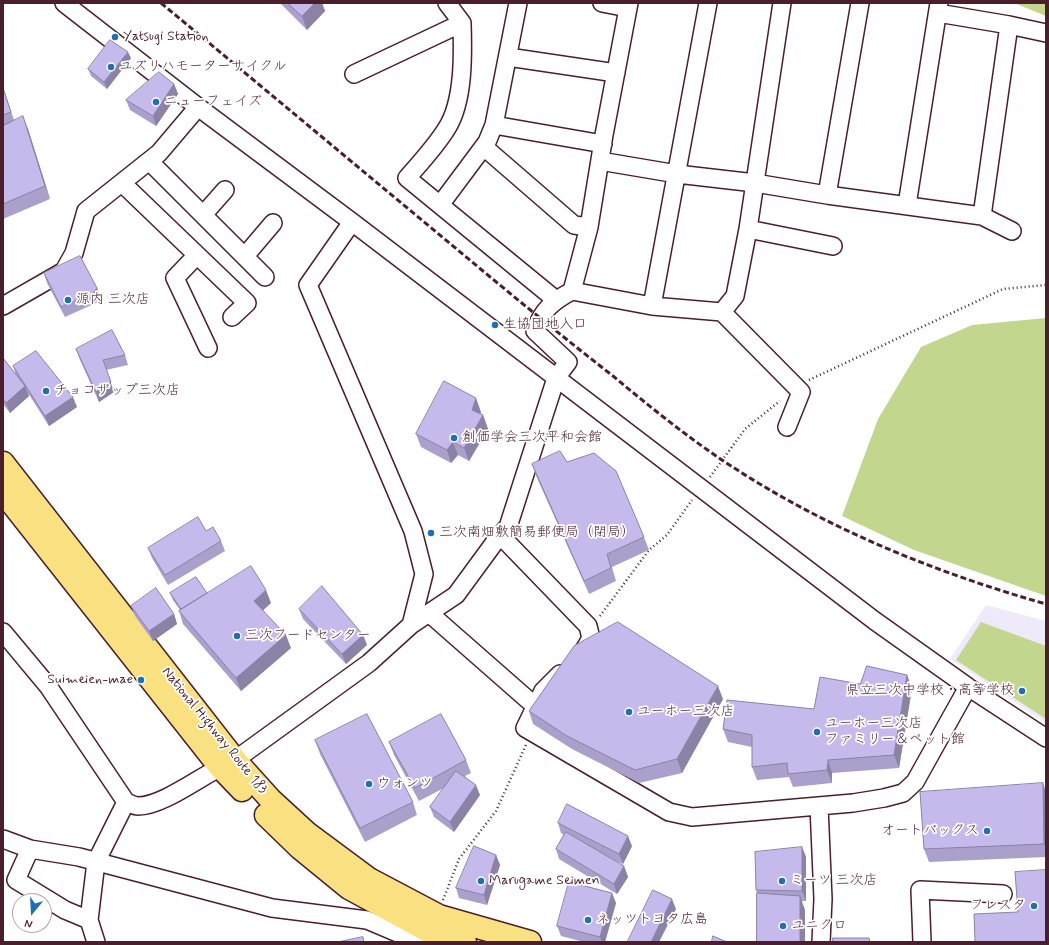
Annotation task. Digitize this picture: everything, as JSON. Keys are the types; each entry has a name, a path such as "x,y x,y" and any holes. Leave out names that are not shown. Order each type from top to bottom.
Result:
{"highway":[{"name":"National Highway Route 183","path":"3,463 227,763"},
{"name":"National Highway Route 183","path":"3,492 227,763 307,833 369,879 429,933 464,942"},
{"name":"National Highway Route 183","path":"429,933 530,942"}],"street":[{"path":"64,3 198,107 352,222 875,622 968,687 1046,738"},
{"path":"447,3 462,23 463,64 456,102 448,127 407,178 556,300"},
{"path":"440,205 484,147 494,126 518,3"},
{"path":"572,291 589,227 602,144 628,6 602,3"},
{"path":"652,306 708,3"},
{"path":"722,312 735,296 748,229 782,3"},
{"path":"827,195 860,3"},
{"path":"907,205 938,8 1046,33"},
{"path":"354,74 462,23"},
{"path":"982,216 1009,24"},
{"path":"508,57 616,73"},
{"path":"3,306 64,271 74,253 86,211 158,153 198,107"},
{"path":"494,126 602,144"},
{"path":"484,147 574,225 589,227"},
{"path":"149,161 266,277"},
{"path":"600,161 677,174 755,183 827,195 982,216 1012,231"},
{"path":"122,183 247,303 232,317"},
{"path":"203,215 225,190"},
{"path":"352,222 308,285 413,531 424,574 411,625"},
{"path":"245,256 273,223"},
{"path":"748,229 833,246"},
{"path":"197,255 175,278 208,348"},
{"path":"3,632 48,686 126,802 137,806 160,800 227,763 369,663 411,625 456,595 500,535 508,527 556,378 568,362 535,331 539,318 556,300 572,291 652,306 722,312 801,392 787,428"},
{"path":"500,535 588,626 591,638 578,659 543,691 525,728 669,812 692,817 819,806 884,798 903,793 915,782 968,687"},
{"path":"429,613 535,706"},
{"path":"96,942 89,920 96,862 126,802"},
{"path":"819,806 823,898 821,942"},
{"path":"3,839 30,849 96,862 272,908 367,920 429,933"},
{"path":"30,849 16,880 65,910 89,920"},
{"path":"922,942 923,934 920,890 1003,894"}],"path":[{"path":"701,488 745,429 804,382 1003,289 1046,285"}],"shaded area":[{"name":"県立三次中学校・高等学校","path":"986,605 1046,621 1046,723 950,659"}],"green space":[{"path":"1014,3 1046,3 1046,16"},
{"path":"1046,318 1046,596 914,550 842,516 878,419 921,347 972,325"},
{"name":"県立三次中学校・高等学校","path":"981,622 1046,646 1046,719 956,660"}],"building":[{"path":"288,3 315,3 302,16"},
{"name":"ユズリハモーターサイクル","path":"110,40 128,52 104,82 88,69"},
{"path":"159,72 174,84 153,116 126,100"},
{"path":"3,88 11,112 3,115"},
{"path":"23,116 45,186 3,204 3,126"},
{"path":"80,256 97,288 93,293 61,307 44,273"},
{"path":"112,330 125,355 103,360 111,382 96,392 76,349"},
{"name":"チョコザップ三次店","path":"36,351 73,397 45,416 13,366"},
{"path":"3,358 25,386 6,403 3,399"},
{"name":"創価学会三次平和会館","path":"444,381 476,398 472,410 483,415 464,448 453,442 447,450 416,434"},
{"path":"560,451 567,462 594,453 616,471 644,537 607,554 611,568 584,581 532,464"},
{"path":"198,517 206,531 213,527 221,541 165,575 148,548"},
{"name":"三次フードセンター","path":"251,566 266,590 254,601 286,635 236,678 179,611"},
{"path":"196,577 207,593 181,609 170,593"},
{"path":"322,586 363,635 342,654 299,609"},
{"path":"156,588 174,614 149,631 131,606"},
{"name":"ユーホー三次店","path":"618,622 718,686 677,759 635,770 567,736 529,711 574,646"},
{"name":"ユーホー三次店 ファミリー＆ペット館","path":"867,666 907,675 894,755 828,760 827,770 788,774 787,763 752,767 752,735 723,729 727,700 814,709 820,677 860,684"},
{"name":"ウォンツ","path":"367,714 413,802 360,828 315,740"},
{"path":"441,714 466,760 415,788 389,742"},
{"path":"456,771 476,785 450,822 430,807"},
{"name":"オートバックス","path":"1043,783 1044,844 924,849 920,792"},
{"path":"567,804 628,836 619,854 558,823"},
{"path":"566,832 624,866 614,884 556,849"},
{"path":"474,846 496,855 484,895 456,888"},
{"name":"ミーツ 三次店","path":"802,847 802,891 756,890 755,852"},
{"name":"フレスタ","path":"1046,870 1046,942 975,942 974,914 1018,912 1015,872"},
{"name":"ネッツトヨタ広島","path":"569,882 612,893 600,937 557,926"},
{"path":"653,890 672,899 651,942 630,942 628,941"},
{"name":"ユニクロ","path":"757,893 800,896 800,942 757,942"},
{"path":"713,936 727,942 712,942"},
{"path":"363,937 364,942 338,942"},
{"path":"833,938 869,938 870,942 833,942"}],"railway":[{"path":"161,3 539,317 696,442 725,462 801,507 880,545 962,577 1046,604"}],"place":[{"name":"Yatsugi Station","path":"115,37"},
{"name":"ユズリハモーターサイクル","path":"111,67"},
{"name":"ニューフェイズ","path":"156,102"},
{"name":"源内 三次店","path":"68,300"},
{"name":"生協団地入口","path":"495,325"},
{"name":"チョコザップ三次店","path":"46,391"},
{"name":"創価学会三次平和会館","path":"454,438"},
{"name":"三次南畑敷簡易郵便局（閉局）","path":"431,533"},
{"name":"三次フードセンター","path":"237,636"},
{"name":"Suimeien-mae","path":"141,680"},
{"name":"県立三次中学校・高等学校","path":"1022,691"},
{"name":"ユーホー三次店","path":"629,712"},
{"name":"ユーホー三次店 ファミリー＆ペット館","path":"817,732"},
{"name":"ウォンツ","path":"369,784"},
{"name":"オートバックス","path":"987,831"},
{"name":"Marugame Seimen","path":"481,881"},
{"name":"ミーツ 三次店","path":"782,881"},
{"name":"フレスタ","path":"1034,906"},
{"name":"ネッツトヨタ広島","path":"588,920"},
{"name":"ユニクロ","path":"783,926"}]}
